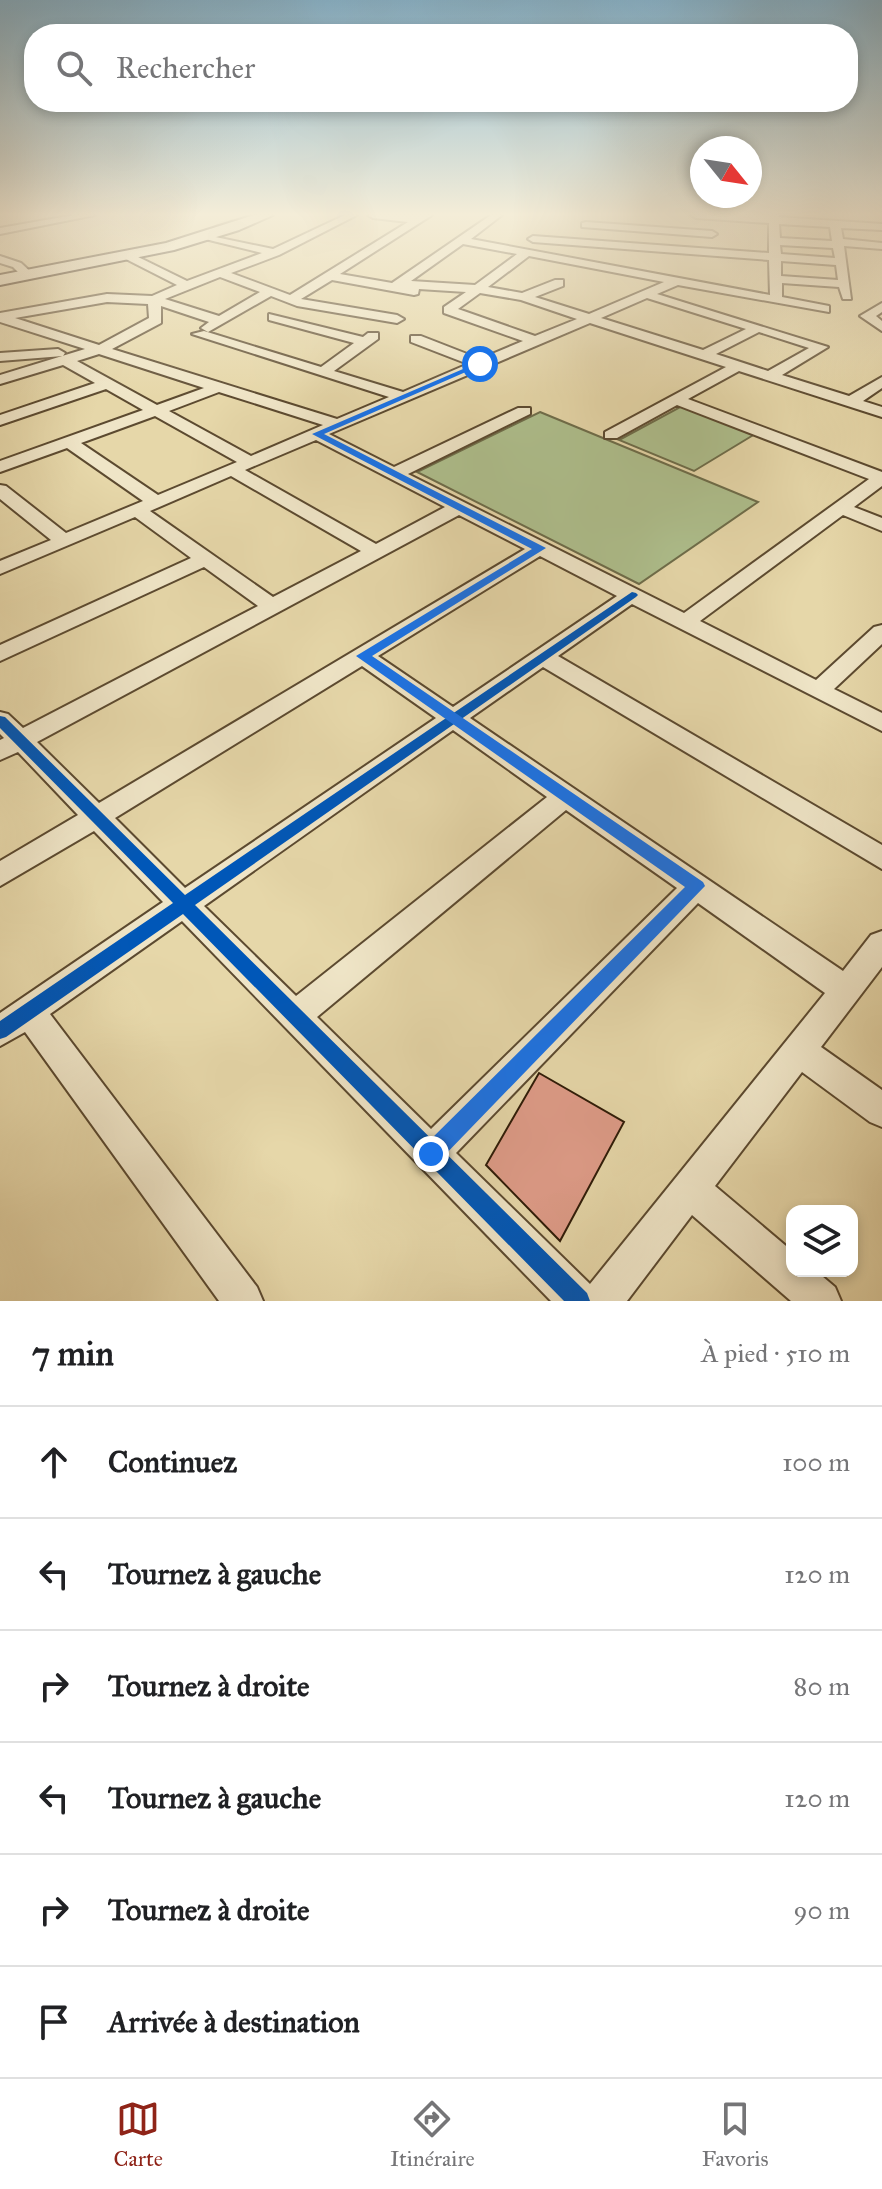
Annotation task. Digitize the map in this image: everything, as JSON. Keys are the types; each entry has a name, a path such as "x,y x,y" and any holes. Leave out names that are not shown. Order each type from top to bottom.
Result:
{"street":[{"path":"0,280 24,276"},
{"path":"168,276 183,283"},
{"path":"154,300 183,283 210,276"},
{"path":"227,276 294,301 397,319 325,371"},
{"path":"365,342 274,317 330,276 463,300"},
{"path":"398,286 412,276"},
{"path":"497,276 449,310 536,341"},
{"path":"649,276 677,281"},
{"path":"0,568 691,276"},
{"path":"719,276 754,296 824,309 779,335"},
{"path":"775,276 776,300"},
{"path":"775,279 846,290 843,276"},
{"path":"523,297 559,283"},
{"path":"398,286 480,289 523,297 882,412"},
{"path":"269,292 199,333 404,397"},
{"path":"645,294 821,347 770,376"},
{"path":"712,314 754,296"},
{"path":"0,318 107,298 154,300 220,321"},
{"path":"0,420 15,392 64,360 96,350 156,320 154,300"},
{"path":"882,307 867,316 882,327"},
{"path":"0,318 338,425"},
{"path":"704,355 757,328"},
{"path":"416,339 480,364"},
{"path":"0,357 96,350"},
{"path":"64,360 250,462"},
{"path":"611,435 738,366"},
{"path":"851,402 882,381"},
{"path":"15,392 106,384"},
{"path":"0,467 220,387"},
{"path":"677,400 882,478"},
{"path":"394,474 524,411"},
{"path":"316,434 882,723"},
{"path":"68,442 157,502"},
{"path":"232,470 376,552"},
{"path":"685,622 882,478"},
{"path":"0,490 64,541"},
{"path":"460,507 273,607 7,737 96,817 579,1301"},
{"path":"842,508 882,525"},
{"path":"137,510 273,607"},
{"path":"0,875 540,548"},
{"path":"0,654 205,559"},
{"path":"0,1031 632,595"},
{"path":"818,691 882,632"},
{"path":"363,656 846,990"},
{"path":"543,657 882,858"},
{"path":"294,1016 566,796"},
{"path":"431,1154 697,886"},
{"path":"602,1301 882,944"},
{"path":"29,1011 243,1301"},
{"path":"799,1050 882,1110"},
{"path":"690,1189 821,1301"}],"green space":[{"path":"682,406 755,434 694,471 619,440"},
{"path":"540,412 758,502 639,584 417,472"}],"building":[{"path":"539,1073 624,1122 560,1241 486,1165"}],"cycle path":[{"path":"0,1031 632,595"},
{"path":"0,720 579,1301"}],"route":[{"path":"431,1154 697,886 363,656 540,548 316,434 480,364"}]}
